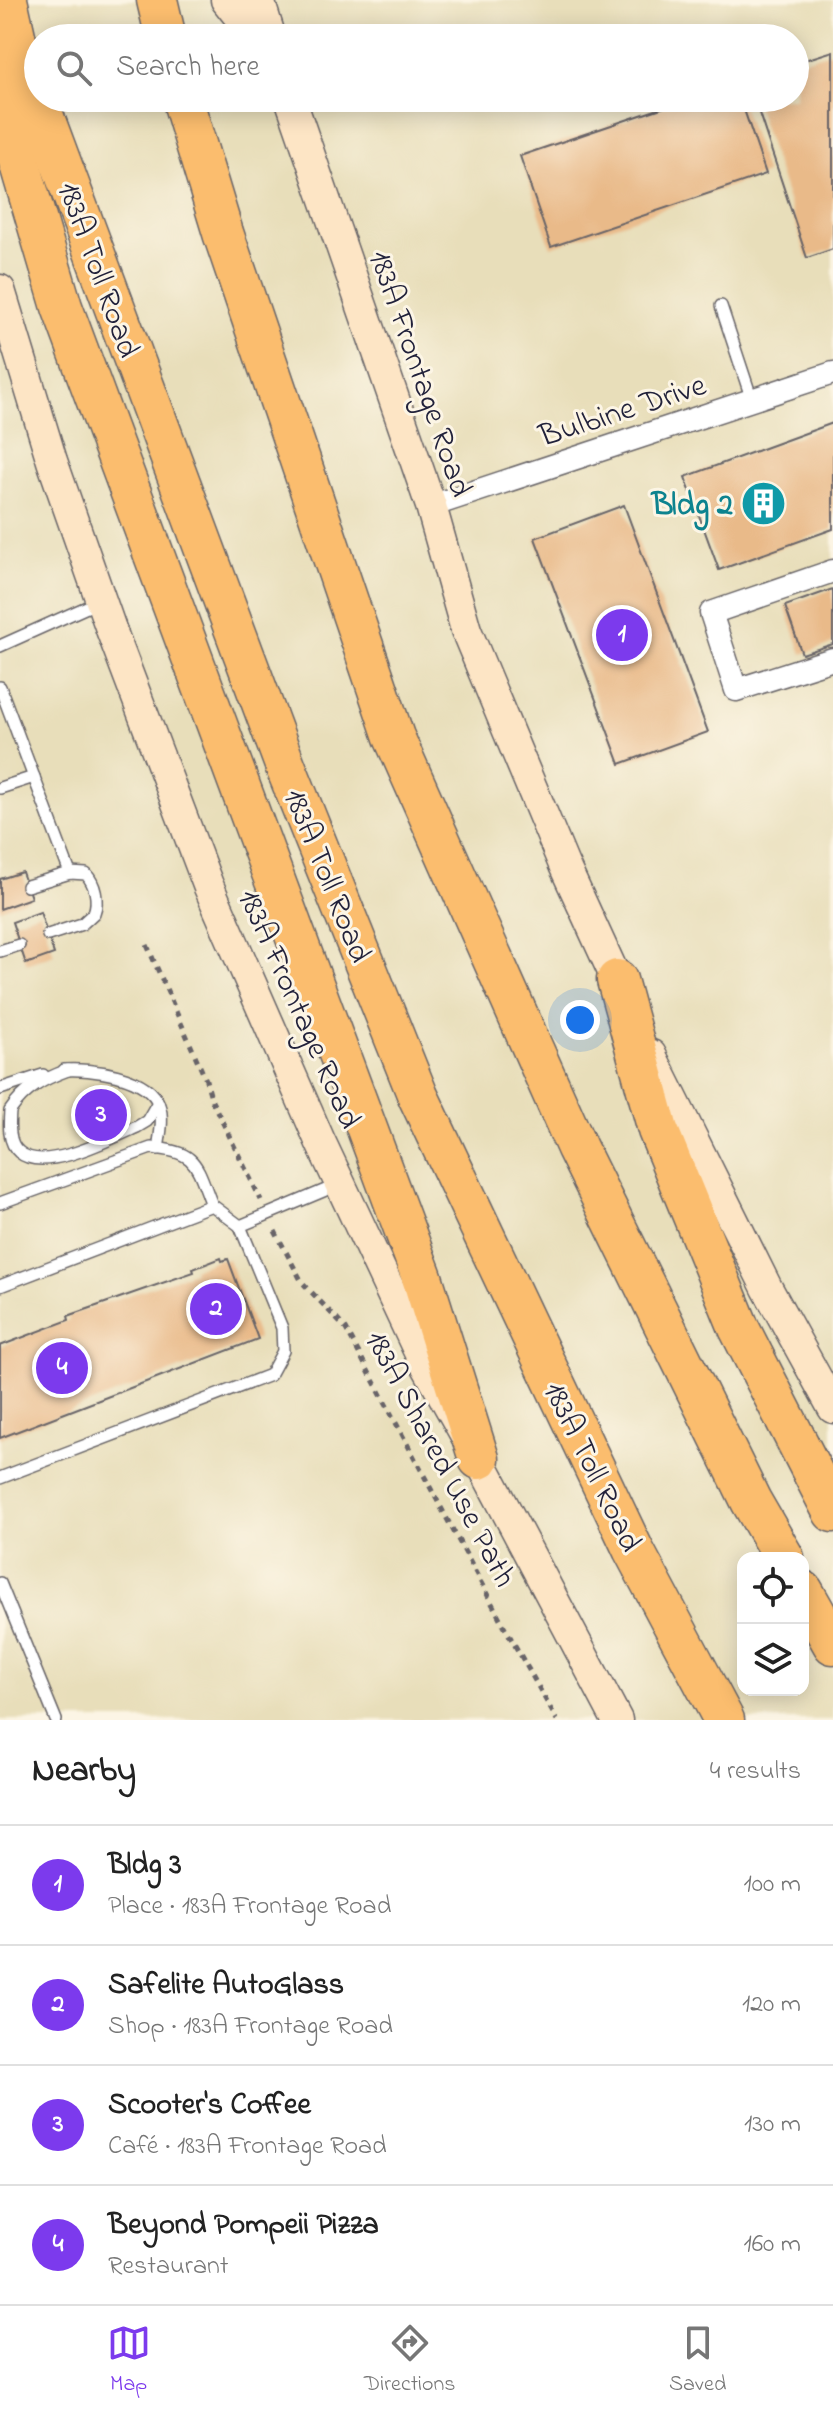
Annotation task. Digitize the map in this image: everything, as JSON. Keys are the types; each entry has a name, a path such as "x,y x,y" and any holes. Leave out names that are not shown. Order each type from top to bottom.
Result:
{"highway":[{"name":"183A Toll Road","path":"7,0 8,30 24,72"},
{"path":"157,0 163,24"},
{"path":"8,30 11,134 62,307 422,1277 479,1459"},
{"name":"183A Toll Road","path":"40,112 285,765 418,1096 633,1549 724,1720"},
{"path":"186,112 223,233 394,737 577,1148 751,1501 781,1552"},
{"path":"617,980 658,1130 739,1328 833,1512"},
{"path":"809,1602 833,1644"}],"main road":[{"path":"8,30 20,0"},
{"path":"226,0 263,18"},
{"name":"183A Frontage Road","path":"295,112 431,506 466,630 564,865 656,1067 767,1288 833,1408"},
{"name":"183A Frontage Road","path":"0,290 52,461 208,885 340,1184 421,1356 617,1720"}],"street":[{"name":"Bulbine Drive","path":"431,506 833,373"},
{"path":"833,571 711,613 736,690 833,659"}],"lane":[{"path":"721,306 752,400"},
{"path":"0,646 101,601"},
{"path":"1,696 70,873"},
{"path":"0,788 34,777"},
{"path":"27,886 70,873 86,874 90,879 97,899 94,913 82,924 48,935"},
{"path":"0,951 19,945"},
{"path":"0,1089 56,1071 83,1068 128,1080 150,1092 158,1102 161,1126 158,1149"},
{"path":"68,1070 30,1088 10,1111 11,1140 19,1152 45,1158 74,1153 147,1121 158,1102"},
{"path":"0,1203 151,1148 175,1150 194,1161 212,1205 240,1226 282,1328 283,1351 270,1375 0,1478"},
{"path":"240,1226 340,1184"},
{"path":"0,1286 212,1205"},
{"path":"0,1583 56,1720"}],"path":[{"path":"147,945 212,1101 258,1194"},
{"name":"183A Shared Use Path","path":"273,1228 302,1282 346,1329 557,1720"}],"building":[{"path":"833,51 833,249 807,258 759,112 809,112 809,59"},
{"path":"650,112 745,112 766,174 551,247 520,156"},
{"name":"Bldg 2","path":"833,423 833,529 719,570 685,477"},
{"path":"624,505 708,732 620,764 535,538"},
{"path":"833,589 833,644 802,654 785,606"},
{"path":"22,872 31,898 0,909 0,879"},
{"path":"40,912 54,954 26,964 12,922"},
{"path":"118,1096 126,1117 85,1133 77,1113"},
{"path":"221,1258 222,1261 228,1259 258,1339 0,1438 0,1346 69,1320 68,1316 194,1272 193,1269"}],"place":[{"name":"Bldg 2","path":"764,503"},
{"name":"Bldg 3","path":"622,635"},
{"name":"Scooter's Coffee","path":"101,1115"},
{"name":"Safelite AutoGlass","path":"216,1309"},
{"name":"Beyond Pompeii Pizza","path":"62,1368"}]}
